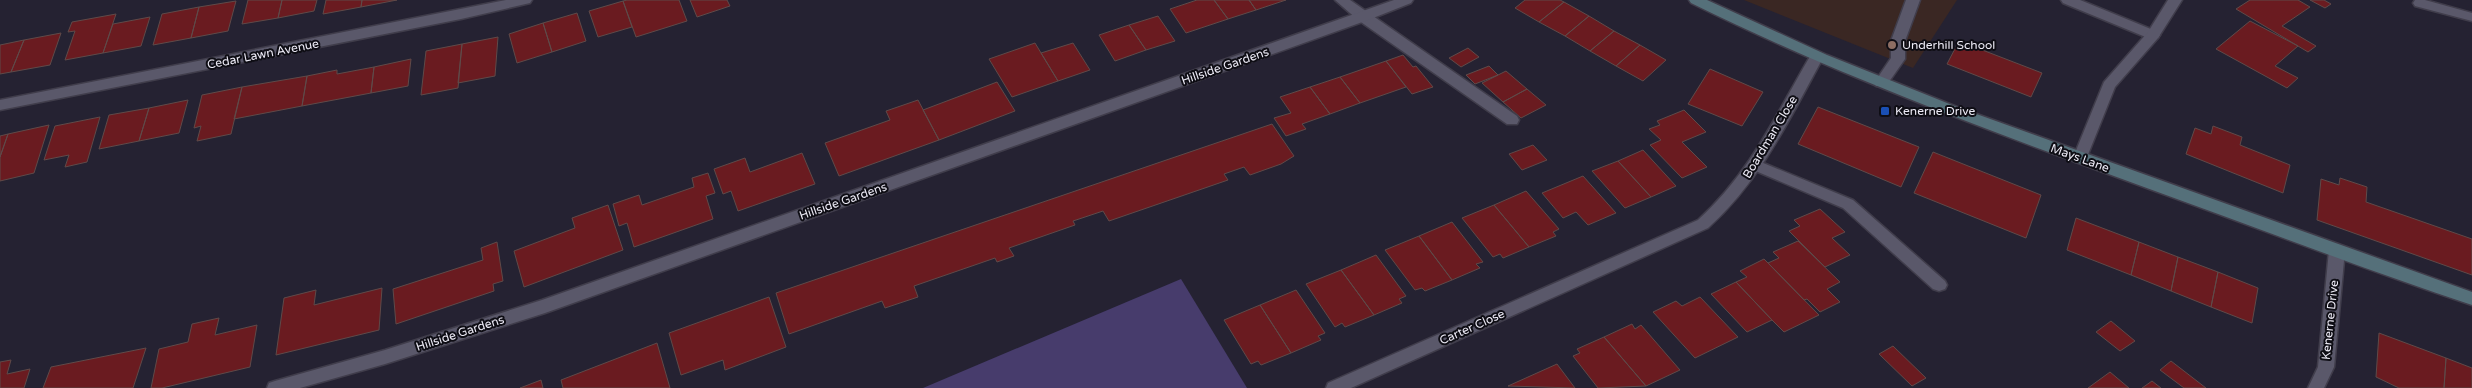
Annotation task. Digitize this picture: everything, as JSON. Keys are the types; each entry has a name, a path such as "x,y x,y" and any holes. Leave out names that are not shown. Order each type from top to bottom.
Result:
{"street":[{"name":"Cedar Lawn Avenue","path":"0,105 461,15 525,0"},
{"path":"1342,0 1363,17 1512,120"},
{"name":"Hillside Gardens","path":"276,388 385,357 545,306 1363,17 1406,0"},
{"name":"Mays Lane","path":"1696,0 1748,27 1881,83 2080,158 2472,299"},
{"path":"1881,83 1898,59 1898,41 1913,0"},
{"path":"2068,0 2153,35"},
{"path":"2080,158 2109,85 2153,35 2174,0"},
{"path":"2420,2 2472,17"},
{"name":"Boardman Close","path":"1610,266 1703,224 1724,207 1756,165 1816,56"},
{"path":"1756,165 1848,204 1939,286"},
{"name":"Kenerne Drive","path":"2316,388 2326,367 2337,250"},
{"name":"Carter Close","path":"1334,388 1610,266"}],"shaded area":[{"name":"Underhill School","path":"1744,0 1957,0 1913,68"},
{"path":"1181,279 1247,388 923,388"}],"building":[{"path":"248,0 282,0 278,18 242,24"},
{"path":"282,0 317,0 314,11 278,18"},
{"path":"326,0 362,0 361,7 323,14"},
{"path":"362,0 397,0 361,7"},
{"path":"679,0 687,21 636,37 623,1"},
{"path":"690,0 727,0 730,6 697,17"},
{"path":"1197,0 1214,0 1228,19 1186,33 1170,9"},
{"path":"1214,0 1249,0 1256,10 1228,19"},
{"path":"1249,0 1286,0 1256,10"},
{"path":"1525,0 1560,0 1564,2 1539,22 1515,8"},
{"path":"2250,0 2298,0 2310,7 2282,26 2316,46 2308,52 2236,9"},
{"path":"2310,0 2324,0 2331,4 2325,8"},
{"path":"236,1 228,31 191,38 199,7"},
{"path":"623,1 632,27 598,37 589,11"},
{"path":"1564,2 1589,16 1565,36 1539,22"},
{"path":"199,7 191,38 153,45 162,14"},
{"path":"577,13 586,41 552,52 543,23"},
{"path":"116,14 103,53 65,60 75,31 68,32 72,22"},
{"path":"1158,16 1175,41 1146,50 1129,25"},
{"path":"1589,16 1614,31 1590,51 1565,36"},
{"path":"150,17 141,46 103,53 113,24"},
{"path":"2250,21 2298,46 2275,66 2298,78 2287,88 2216,49"},
{"path":"543,23 552,52 517,63 509,34"},
{"path":"1129,25 1146,50 1115,61 1099,35"},
{"path":"1614,31 1640,45 1616,66 1590,51"},
{"path":"61,33 50,65 11,72 24,40"},
{"path":"498,37 495,76 458,83 462,44"},
{"path":"24,40 11,72 0,74 0,45"},
{"path":"1959,41 2042,73 2031,97 1947,64"},
{"path":"1035,43 1058,81 1012,97 989,59"},
{"path":"1073,43 1090,70 1058,81 1041,53"},
{"path":"462,44 458,88 421,95 426,51"},
{"path":"1640,45 1666,60 1643,81 1616,66"},
{"path":"1468,48 1479,57 1461,67 1449,58"},
{"path":"1403,55 1413,67 1416,66 1433,87 1412,94 1386,61"},
{"path":"411,59 408,86 371,93 374,67"},
{"path":"1386,61 1406,87 1360,103 1340,77"},
{"path":"1489,66 1498,75 1475,84 1466,75"},
{"path":"374,67 371,93 302,106 307,76 337,70 337,74"},
{"path":"1710,69 1763,92 1742,126 1688,104"},
{"path":"1506,71 1527,89 1503,102 1482,83"},
{"path":"307,76 302,106 234,119 242,87"},
{"path":"1340,77 1360,103 1330,114 1310,87"},
{"path":"997,82 1015,111 939,140 923,110"},
{"path":"242,87 231,134 197,141 201,126 194,128 202,95"},
{"path":"1310,87 1330,114 1302,124 1306,129 1286,136 1274,118 1291,113 1280,97"},
{"path":"1527,89 1546,105 1521,118 1503,102"},
{"path":"188,100 179,133 139,141 149,108"},
{"path":"918,100 939,140 839,176 825,143 890,120 886,111"},
{"path":"1818,107 1919,147 1901,187 1798,144"},
{"path":"149,108 139,141 99,149 109,115"},
{"path":"1684,110 1706,132 1682,142 1707,167 1682,178 1650,145 1661,140 1649,129 1660,125 1657,121"},
{"path":"100,117 87,162 65,167 69,155 44,160 55,126"},
{"path":"1272,124 1294,156 1281,164 1250,175 1244,167 1224,174 1228,180 1109,221 1103,211 1073,221 1075,225 1009,248 1014,256 997,262 995,258 914,286 918,297 885,308 882,301 789,334 776,293"},
{"path":"49,125 34,173 0,181 0,157 8,134"},
{"path":"2213,126 2242,137 2240,145 2290,165 2283,193 2186,154 2195,128 2211,134"},
{"path":"8,134 0,157 0,136"},
{"path":"1533,145 1547,160 1522,170 1509,154"},
{"path":"1643,150 1676,186 1651,197 1618,161"},
{"path":"1933,152 2041,195 2026,238 1914,193"},
{"path":"802,153 815,184 738,211 731,191 723,194 714,169 745,158 750,172"},
{"path":"1618,161 1651,197 1625,208 1592,171"},
{"path":"708,173 715,193 706,196 713,219 634,247 627,223 619,226 613,204 639,195 642,205 694,187 692,178"},
{"path":"1583,176 1616,213 1588,225 1576,212 1563,218 1542,193"},
{"path":"2340,178 2367,187 2366,202 2472,239 2472,275 2317,220 2321,179 2339,185"},
{"path":"1526,191 1559,229 1553,232 1556,236 1529,247 1494,205"},
{"path":"608,205 623,250 524,287 514,251 575,228 572,218"},
{"path":"1494,205 1529,247 1503,258 1500,254 1493,257 1462,218"},
{"path":"1820,209 1845,232 1832,238 1850,255 1825,267 1789,231 1800,226 1794,220"},
{"path":"2076,218 2139,242 2131,275 2067,250"},
{"path":"1452,222 1483,262 1476,264 1480,268 1452,280 1419,236"},
{"path":"1419,236 1452,280 1425,291 1422,288 1415,290 1385,250"},
{"path":"1798,241 1840,282 1827,289 1840,302 1820,312 1807,299 1804,300 1768,263 1779,258 1773,252"},
{"path":"497,242 503,281 493,284 494,291 396,324 393,289 483,260 481,248"},
{"path":"2139,242 2178,257 2171,291 2131,275"},
{"path":"1376,255 1406,296 1399,299 1402,303 1374,315 1341,270"},
{"path":"2178,257 2218,272 2211,307 2171,291"},
{"path":"1764,259 1819,315 1784,332 1772,320 1736,282 1747,277 1740,271"},
{"path":"1341,270 1374,315 1345,327 1342,323 1335,327 1306,284"},
{"path":"2218,272 2258,288 2252,323 2211,307"},
{"path":"1736,282 1772,320 1747,332 1711,294"},
{"path":"382,288 379,330 276,355 284,298 316,290 314,305"},
{"path":"1296,290 1325,333 1318,336 1321,340 1291,353 1260,305"},
{"path":"769,297 786,347 725,370 723,360 681,375 669,333"},
{"path":"1700,297 1738,337 1695,358 1653,312 1676,301 1682,306"},
{"path":"1260,305 1291,353 1261,365 1258,361 1251,364 1224,320"},
{"path":"219,318 215,335 257,325 250,367 162,388 151,388 159,349 188,342 192,324"},
{"path":"2111,321 2135,341 2120,351 2096,332"},
{"path":"1632,324 1635,329 1641,325 1680,370 1646,386 1604,337"},
{"path":"2379,333 2446,358 2444,388 2399,388 2376,377"},
{"path":"1604,337 1646,386 1598,388 1573,356 1580,353 1577,349"},
{"path":"657,343 670,388 563,388 561,380"},
{"path":"1893,346 1926,378 1912,386 1879,354"},
{"path":"146,348 133,388 43,388 51,367"},
{"path":"2446,358 2472,368 2472,388 2444,388"},
{"path":"11,360 7,374 30,369 24,388 0,388 0,362"},
{"path":"2171,361 2206,388 2184,388 2160,370"},
{"path":"1557,364 1575,388 1508,386"},
{"path":"2110,372 2129,388 2088,388"},
{"path":"541,380 543,388 520,388"},
{"path":"2152,381 2161,388 2142,388"}],"place":[{"name":"Underhill School","path":"1892,45"},
{"name":"Kenerne Drive","path":"1885,111"}]}
